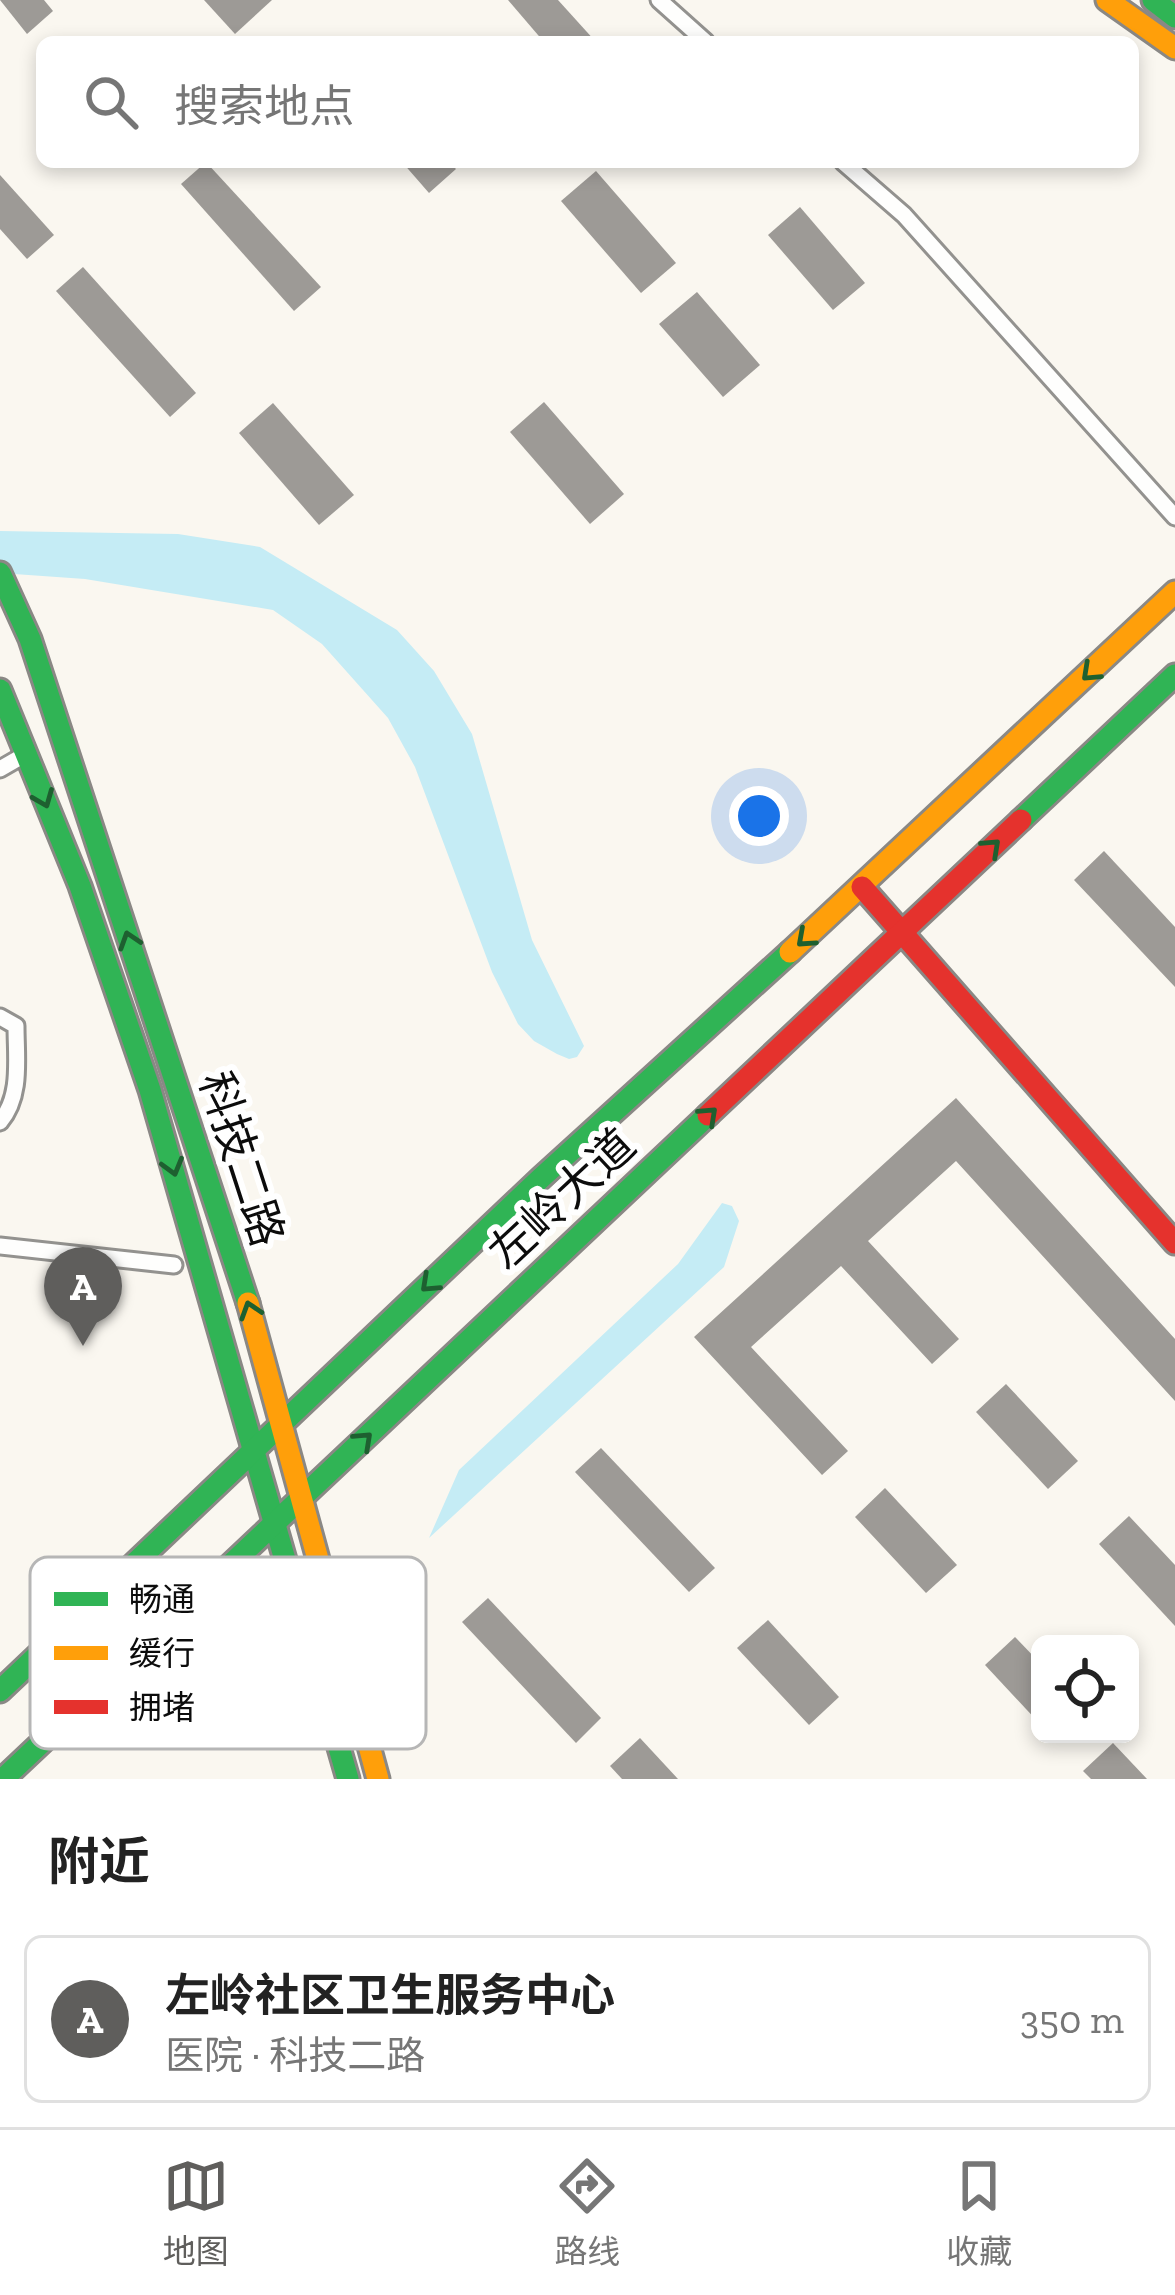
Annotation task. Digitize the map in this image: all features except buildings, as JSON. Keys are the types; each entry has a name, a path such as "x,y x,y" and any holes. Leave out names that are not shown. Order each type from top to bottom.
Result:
{"main road":[{"path":"1107,0 1175,48"},
{"path":"1153,0 1175,17"},
{"name":"科技二路","path":"2,577 45,682 262,1347 319,1557"},
{"name":"左岭大道","path":"141,1557 541,1178 862,887 1175,592"},
{"name":"左岭大道","path":"240,1557 1175,675"},
{"name":"科技二路","path":"0,691 80,886 151,1090 286,1557"},
{"path":"862,887 1175,1243"},
{"name":"左岭大道","path":"0,1690 30,1662"},
{"name":"左岭大道","path":"3,1779 35,1749"},
{"name":"科技二路","path":"340,1749 348,1779"},
{"name":"科技二路","path":"370,1749 378,1779"}],"street":[{"path":"659,0 699,36"},
{"path":"850,168 904,215 1175,517"},
{"path":"0,769 26,754"},
{"path":"0,1017 16,1026 16,1068 12,1108 0,1122"},
{"path":"0,1246 175,1265"}],"water":[{"path":"0,531 178,534 260,547 397,630 434,671 472,734 532,940 584,1046 577,1057 557,1054 534,1041 518,1024 492,972 415,767 388,718 322,644 273,610 85,579 0,573"},
{"path":"722,1203 732,1206 739,1221 724,1267 429,1538 459,1470 678,1264"}],"traffic: fast":[{"path":"1153,0 1175,17"},
{"path":"0,573 30,639 248,1303"},
{"path":"1021,820 1175,675"},
{"path":"0,690 80,886 150,1090 284,1557"},
{"path":"141,1557 541,1178 790,952"},
{"path":"239,1557 708,1115"},
{"path":"0,1691 30,1663"},
{"path":"3,1779 35,1749"},
{"path":"339,1749 348,1779"}],"traffic: slow":[{"path":"1107,0 1175,48"},
{"path":"790,952 1175,592"},
{"path":"248,1303 317,1557"},
{"path":"370,1749 378,1779"}],"traffic: jam":[{"path":"708,1115 1021,820"},
{"path":"862,887 1175,1243"}],"place":[{"name":"左岭社区卫生服务中心","path":"83,1346"}]}
